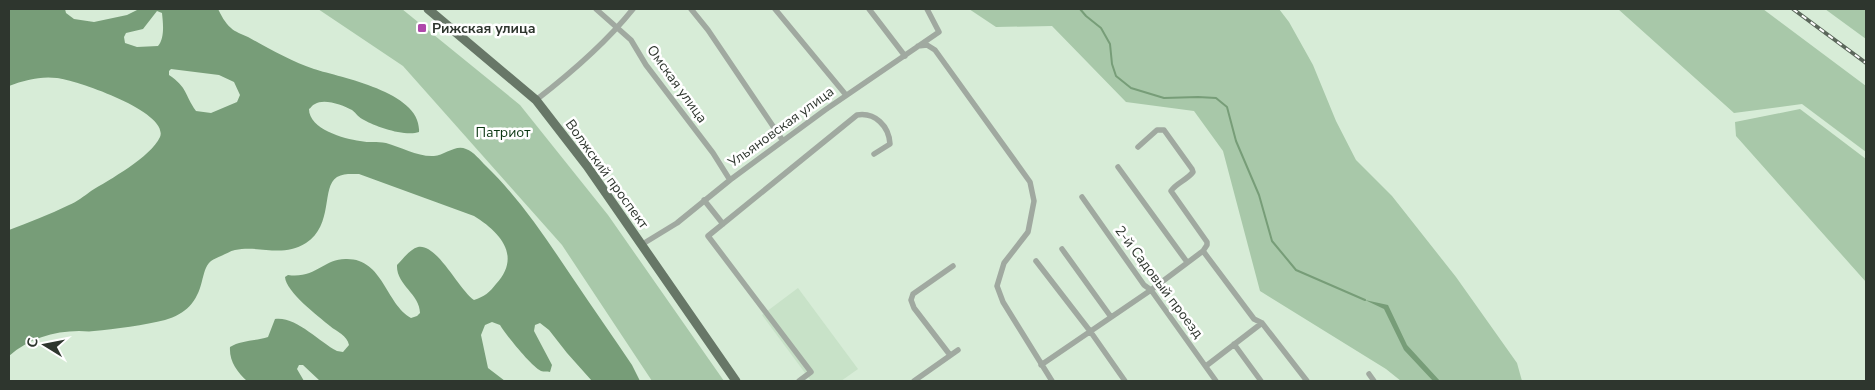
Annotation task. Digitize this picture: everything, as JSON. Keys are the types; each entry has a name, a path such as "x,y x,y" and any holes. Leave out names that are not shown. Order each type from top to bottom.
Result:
{"main road":[{"name":"Волжский проспект","path":"433,10 536,100 587,166 736,381"}],"street":[{"name":"Омская улица","path":"596,9 631,40 646,65 713,153 730,180"},
{"path":"536,100 570,73 618,28 633,9"},
{"path":"690,9 708,30 783,141"},
{"path":"776,9 846,95"},
{"path":"869,9 904,56"},
{"name":"Ульяновская улица","path":"641,245 677,224 704,200 783,141 846,95 939,32 927,9"},
{"path":"918,46 928,45 935,50 1030,182 1034,201 1028,232 1004,263 997,286 1002,302 1052,381"},
{"path":"799,381 811,372 708,236 857,115 872,115 882,123 890,136 890,144 874,154"},
{"path":"1041,365 1151,290 1203,251 1207,245 1207,242 1171,191 1173,187 1190,176 1193,172 1192,169 1164,130 1157,130 1138,147"},
{"path":"1118,167 1187,262"},
{"name":"2-й Садовый проезд","path":"1082,197 1144,285 1151,290 1216,381"},
{"path":"704,200 723,224"},
{"path":"1062,249 1110,317"},
{"path":"1203,251 1254,319 1262,323 1307,381"},
{"path":"1036,260 1090,330 1125,381"},
{"path":"950,355 914,308 911,300 913,294 953,266"},
{"path":"1206,366 1262,323"},
{"path":"1234,344 1261,381"},
{"path":"914,381 958,350"},
{"path":"1369,374 1374,381"}],"shaded area":[{"path":"9,9 65,9 66,13 74,19 94,22 127,15 139,9 218,9 229,26 237,32 280,54 306,66 360,82 394,97 408,107 416,118 419,132 407,133 383,128 369,123 344,106 319,102 309,109 311,116 315,122 328,132 363,142 386,143 428,156 438,155 458,148 469,150 474,154 499,179 533,221 632,365 640,381 592,381 549,330 540,323 535,325 534,331 552,365 550,372 541,371 525,357 500,325 492,322 485,325 481,335 488,368 505,381 320,381 303,365 299,365 297,369 304,381 247,381 234,366 230,347 239,343 268,337 275,319 291,321 299,325 337,351 343,352 349,345 344,336 303,303 291,290 285,277 288,275 306,274 339,260 359,261 369,266 396,303 411,318 420,313 419,306 400,278 397,265 415,248 425,248 433,252 474,300 489,292 504,274 507,254 504,246 492,229 483,222 474,216 359,174 342,175 332,182 324,217 315,235 306,243 288,250 235,250 211,261 206,268 194,301 185,311 165,320 139,325 50,334 24,345 9,356 9,230 78,201 139,160 155,145 160,137 159,127 151,118 137,108 101,91 57,78 27,80 9,86","holes":["157,11 162,13 163,26 163,35 158,46 137,47 125,43 124,37 126,33 143,29","171,69 219,75 234,82 240,95 237,102 211,113 196,111 183,88 169,75"]},
{"path":"798,288 858,369 841,381 811,381 762,315"},
{"path":"1365,300 1388,305 1407,345 1440,381 1433,381 1404,350 1384,309"}],"green space":[{"name":"Патриот","path":"318,9 402,9 520,105 608,215 724,381 652,381 562,245 403,66"},
{"path":"969,9 1279,9 1289,22 1313,65 1336,121 1356,160 1392,196 1456,277 1517,363 1522,381 1401,381 1386,369 1260,291 1223,151 1194,111 1126,102 1052,26 996,27"},
{"path":"1618,9 1763,9 1866,86 1866,152 1802,104 1734,113"},
{"path":"1825,9 1866,9 1866,39"},
{"path":"1800,109 1866,159 1866,282 1736,136 1735,122"}],"waterway":[{"path":"1080,9 1101,28 1110,44 1112,64 1116,76 1131,88 1164,98 1216,98 1227,107 1236,141 1259,195 1272,241 1296,270 1365,300"}],"railway":[{"path":"1793,9 1866,63"}],"place":[{"name":"Рижская улица","path":"422,28"}]}
